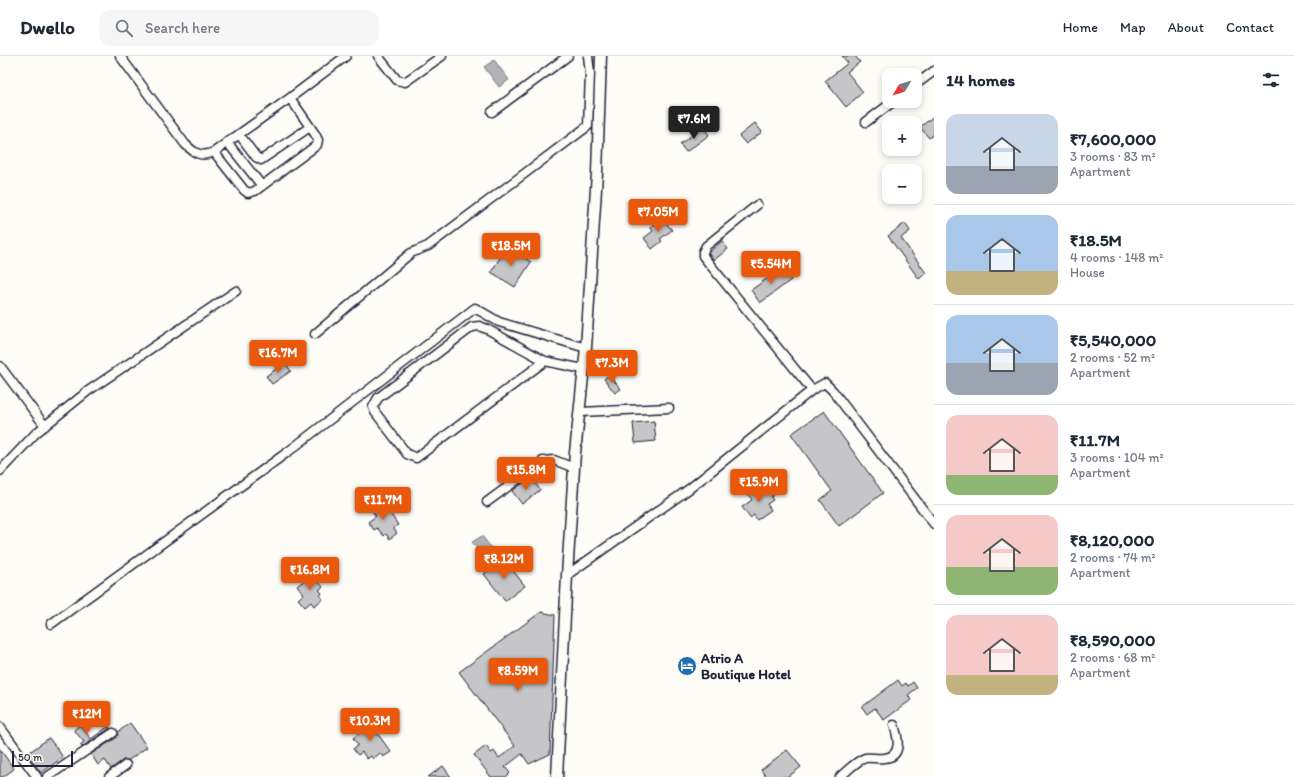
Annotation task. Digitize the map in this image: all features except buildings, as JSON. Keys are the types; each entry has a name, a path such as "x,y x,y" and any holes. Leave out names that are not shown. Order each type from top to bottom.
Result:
{"main road":[{"path":"557,777 574,468 586,348 597,173 601,56"}],"street":[{"path":"120,56 185,144 193,152 200,155 208,155 214,152 346,56"},
{"path":"378,56 396,80 405,82 442,56"},
{"path":"492,112 568,56"},
{"path":"316,334 411,253 428,246 588,126 590,74 588,56"},
{"path":"922,80 934,71"},
{"path":"214,152 244,190 251,193 262,186 317,145 318,140 290,98"},
{"path":"866,122 885,108"},
{"path":"239,134 256,157 261,160 310,127"},
{"path":"227,142 262,186"},
{"path":"757,205 706,246 703,256 812,390"},
{"path":"0,471 28,441 45,426 115,372 236,291"},
{"path":"51,624 283,456 475,308 499,322 586,348"},
{"path":"545,361 416,458 407,454 375,412 373,407 378,398 472,327 479,326 487,329 545,361 583,369"},
{"path":"0,366 45,426"},
{"path":"567,576 689,489 812,390 825,383 834,391 934,524"},
{"path":"580,412 669,408"},
{"path":"487,502 543,461 554,460 574,468"},
{"path":"840,777 864,759 887,758 894,754 898,748 899,741 894,725"},
{"path":"0,727 38,777"},
{"path":"47,777 113,732"},
{"path":"108,777 126,765"}],"shaded area":[{"path":"494,60 509,80 499,87 484,67"},
{"path":"482,536 496,554 487,561 472,542"}],"place":[{"name":"Atrio A Boutique Hotel","path":"687,666"}]}
